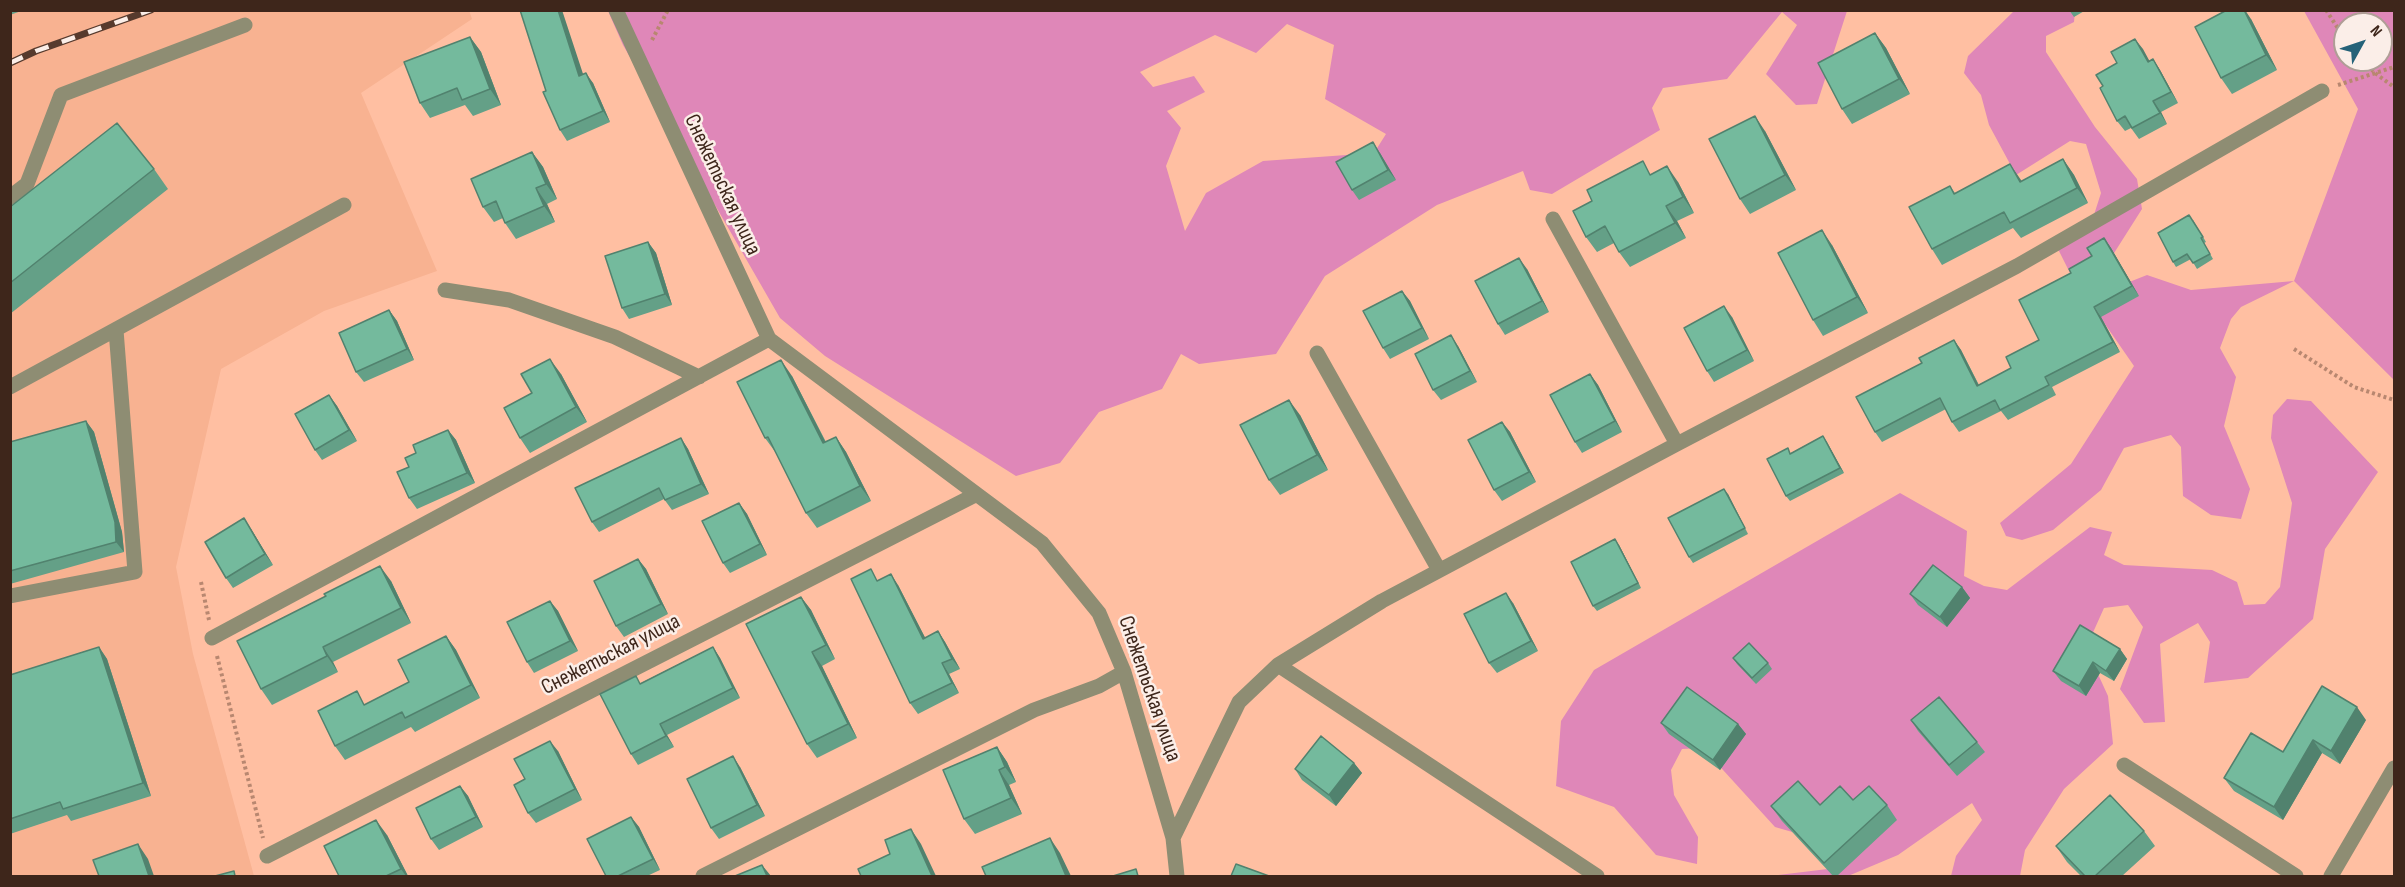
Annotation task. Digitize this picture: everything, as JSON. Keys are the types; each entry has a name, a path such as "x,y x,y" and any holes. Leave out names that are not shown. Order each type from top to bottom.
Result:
{"street":[{"name":"Снежетьская улица","path":"616,10 769,339 1042,543 1099,613 1124,672 1173,838 1177,876"},
{"path":"10,197 27,184 61,95 245,25"},
{"path":"1173,838 1239,702 1278,665 1382,601 1439,570 2017,266 2322,91"},
{"path":"10,387 344,205"},
{"path":"1553,219 1677,444"},
{"path":"445,290 509,300 615,337 699,377"},
{"path":"10,596 135,572 116,330"},
{"path":"212,638 769,339"},
{"path":"1317,353 1439,570"},
{"name":"Снежетьская улица","path":"267,856 975,495"},
{"path":"1278,665 1597,876"},
{"path":"703,876 1034,710 1099,686 1124,672"},
{"path":"2124,765 2296,876"},
{"path":"2331,876 2394,768"}],"path":[{"path":"640,62 668,10"},
{"path":"2322,91 2394,67"},
{"path":"2375,73 2394,87"},
{"path":"2294,349 2354,387 2394,400"},
{"path":"201,582 212,638 267,856"}],"shaded area":[{"path":"469,10 472,19 361,93 437,271 324,311 221,369 176,567 193,654 254,876 11,876 10,11"},
{"path":"608,11 1847,11 1817,104 1796,105 1766,74 1797,25 1782,12 1727,79 1663,88 1652,108 1660,130 1552,194 1530,190 1523,171 1437,205 1325,276 1276,354 1199,364 1181,354 1162,389 1099,412 1060,463 1016,476 825,356 780,318 623,45","holes":["1287,24 1334,45 1325,99 1386,134 1374,153 1263,161 1206,193 1185,231 1166,166 1181,128 1167,111 1205,92 1194,76 1153,87 1140,72 1215,35 1256,53"]},
{"path":"2014,11 2075,11 2074,22 2046,36 2046,52 2095,127 2137,179 2142,209 2109,261 2104,292 2147,275 2191,290 2294,281 2241,307 2231,319 2220,348 2236,377 2224,426 2250,489 2241,519 2211,515 2183,496 2181,447 2171,435 2124,448 2101,490 2053,530 2022,540 2006,536 2000,523 2071,464 2134,366 2071,275 2058,249 2092,221 2101,193 2086,144 2070,141 2016,175 1989,125 1981,95 1964,73 1968,56"},
{"path":"2304,11 2394,11 2394,380 2294,281 2358,109 2338,72 2393,72 2393,12 2333,12 2333,64"},
{"path":"2287,399 2311,401 2378,472 2325,549 2313,619 2248,678 2204,683 2210,642 2198,623 2160,644 2165,722 2144,723 2120,689 2143,627 2128,605 2104,608 2086,648 2108,696 2113,744 2064,789 2025,850 2020,876 1951,876 1956,856 1982,820 1972,803 1898,855 1848,876 1770,876 1836,868 1820,840 1775,827 1703,748 1682,749 1671,770 1674,795 1698,837 1697,864 1656,855 1614,807 1556,786 1561,721 1594,670 1900,493 1967,531 1964,576 1984,586 2007,590 2090,527 2112,532 2104,555 2124,565 2212,570 2237,582 2244,605 2265,604 2280,587 2292,503 2271,438 2273,415"}],"building":[{"path":"520,10 558,10 579,76 586,73 603,111 560,130 543,92 546,91"},
{"path":"2227,10 2244,10 2266,55 2221,78 2195,27"},
{"path":"1875,33 1899,79 1842,109 1818,63"},
{"path":"470,37 490,89 462,100 457,88 420,103 404,62"},
{"path":"2135,39 2148,62 2153,59 2171,92 2153,101 2160,113 2132,128 2125,116 2117,121 2096,75 2117,63 2111,52"},
{"path":"1755,116 1785,175 1740,199 1709,139"},
{"path":"117,123 154,169 10,283 10,207"},
{"path":"1373,142 1388,170 1352,190 1336,162"},
{"path":"532,152 546,184 536,188 544,206 505,223 496,201 483,207 471,179"},
{"path":"2063,159 2077,188 2010,223 2004,212 1932,249 1909,207 1950,186 1954,194 2010,164 2020,182"},
{"path":"1643,161 1650,175 1667,166 1683,197 1666,206 1675,223 1619,252 1605,226 1586,237 1573,211 1592,201 1587,190"},
{"path":"2189,215 2203,237 2201,238 2210,254 2193,263 2187,254 2173,262 2158,233"},
{"path":"1822,230 1857,297 1813,320 1778,253"},
{"path":"2104,238 2132,286 2094,307 2113,342 2045,377 2049,385 2000,410 1995,400 1952,422 1940,398 1875,432 1856,397 1922,363 1919,358 1954,340 1977,386 2011,368 2006,357 2039,340 2019,300 2071,273 2069,269 2092,256 2087,248"},
{"path":"648,242 665,294 622,308 605,256"},
{"path":"1519,258 1542,301 1498,324 1475,281"},
{"path":"1402,291 1422,328 1383,348 1363,311"},
{"path":"1724,306 1747,350 1707,371 1684,328"},
{"path":"389,310 407,349 356,372 339,333"},
{"path":"1451,335 1470,371 1433,390 1415,354"},
{"path":"550,359 576,407 520,438 504,408 532,393 521,374"},
{"path":"781,360 823,443 836,437 860,486 806,513 737,382"},
{"path":"1590,374 1615,421 1575,442 1550,395"},
{"path":"329,395 349,430 315,450 295,414"},
{"path":"1289,400 1317,455 1269,480 1240,425"},
{"path":"86,421 115,522 116,542 10,571 10,442"},
{"path":"1502,422 1529,472 1494,490 1468,440"},
{"path":"448,430 467,473 409,498 397,472 409,467 405,458 416,453 413,445"},
{"path":"1823,436 1840,468 1786,496 1767,459 1788,448 1790,454"},
{"path":"681,438 701,484 665,500 659,488 592,522 575,488"},
{"path":"1724,489 1745,528 1689,557 1668,518"},
{"path":"739,503 760,544 723,563 702,521"},
{"path":"244,518 265,554 226,578 205,542"},
{"path":"1615,539 1638,583 1593,606 1571,562"},
{"path":"638,559 661,604 616,626 594,581"},
{"path":"1933,565 1962,587 1940,617 1910,594"},
{"path":"380,566 401,608 323,647 327,656 261,689 237,641"},
{"path":"871,569 877,581 891,574 923,639 938,631 952,659 942,663 952,683 910,703 851,579"},
{"path":"1506,593 1531,641 1489,663 1464,614"},
{"path":"801,597 826,645 812,652 848,724 807,744 746,624"},
{"path":"550,601 570,641 527,662 507,622"},
{"path":"2080,625 2120,649 2106,671 2093,662 2079,686 2053,671"},
{"path":"446,636 471,685 405,718 402,712 335,746 318,711 357,691 364,705 409,682 398,660"},
{"path":"1749,643 1768,663 1752,678 1733,658"},
{"path":"99,647 143,783 63,809 60,802 10,819 10,675"},
{"path":"713,647 733,688 660,724 666,736 631,754 600,694 636,676 640,684"},
{"path":"2322,686 2357,707 2331,751 2313,740 2274,807 2224,778 2251,733 2283,752"},
{"path":"1687,687 1738,724 1713,760 1661,723"},
{"path":"1939,697 1977,742 1949,765 1911,720"},
{"path":"1321,736 1354,763 1329,795 1295,769"},
{"path":"550,741 575,789 528,813 514,785 525,779 514,759"},
{"path":"997,747 1005,767 999,770 1011,798 964,819 943,770"},
{"path":"733,756 757,805 711,828 687,779"},
{"path":"1798,781 1820,805 1840,786 1853,800 1869,786 1887,805 1824,863 1771,806"},
{"path":"460,786 476,817 431,839 416,808"},
{"path":"2110,795 2144,831 2095,876 2085,876 2056,846"},
{"path":"631,817 653,859 618,876 606,876 587,839"},
{"path":"376,820 401,869 386,876 339,876 324,846"},
{"path":"911,829 932,876 861,876 858,869 890,854 885,840"},
{"path":"1050,838 1066,876 986,876 982,867"},
{"path":"138,844 149,876 99,876 93,860"},
{"path":"1236,864 1269,876 1231,876"},
{"path":"762,865 767,876 735,876"},
{"path":"1136,869 1138,876 1113,876"},
{"path":"234,871 235,876 215,876"}],"railway":[{"path":"10,63 36,51 151,10"}]}
